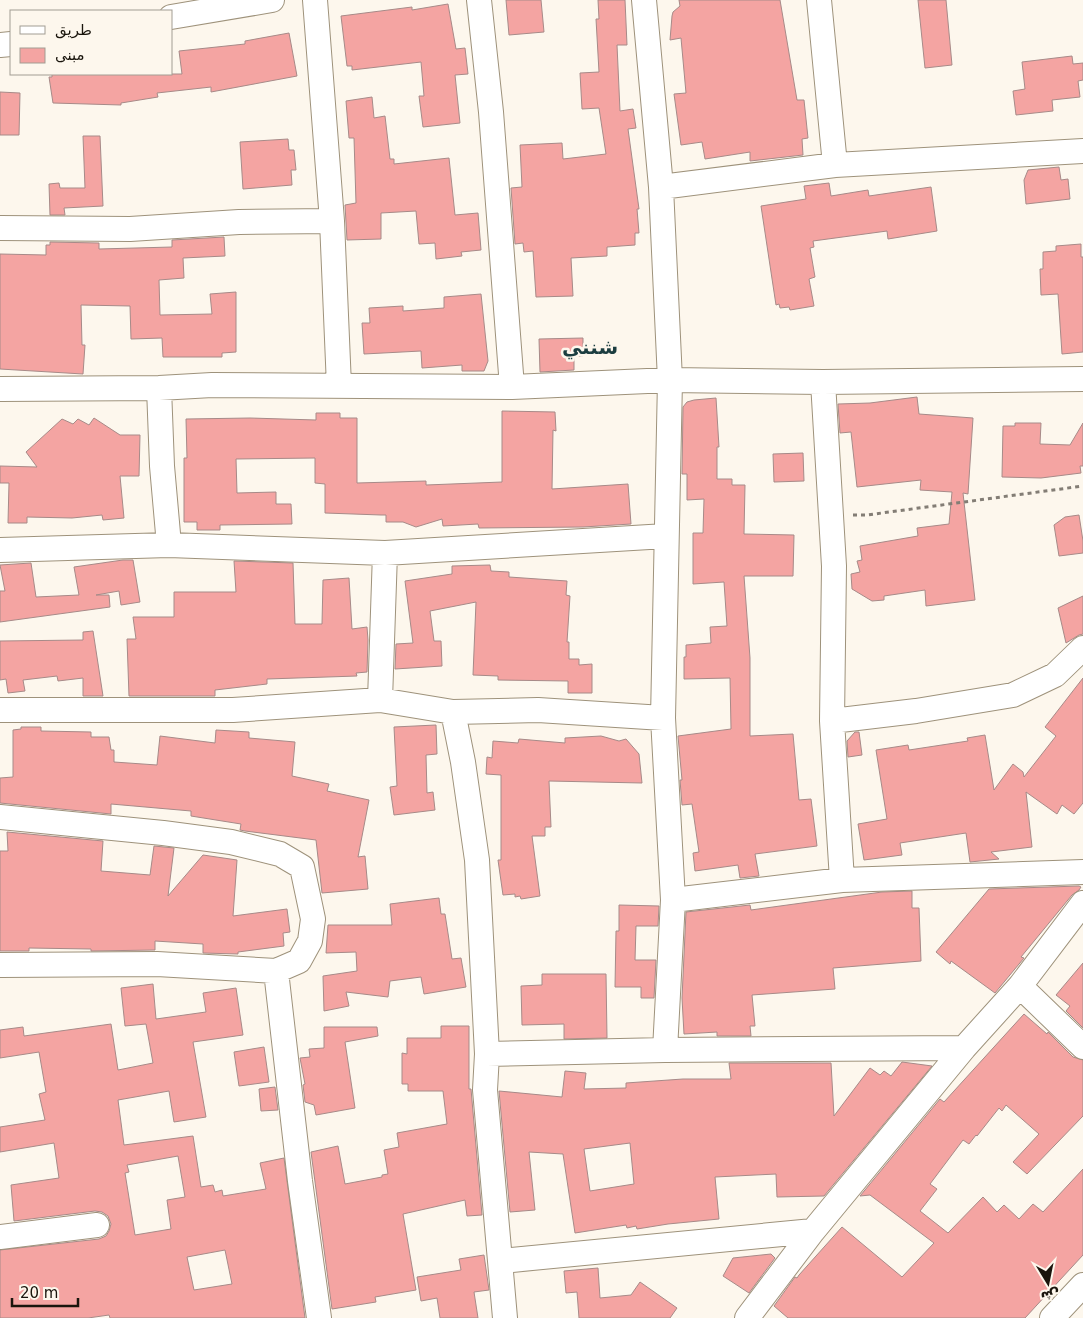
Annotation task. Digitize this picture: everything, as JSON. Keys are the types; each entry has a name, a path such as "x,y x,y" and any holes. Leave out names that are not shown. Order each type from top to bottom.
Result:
{"street":[{"path":"172,17 272,0"},
{"path":"315,0 332,221 339,386"},
{"path":"479,0 491,112 512,388"},
{"path":"644,0 661,187 670,380 663,718 673,900 665,1050"},
{"path":"819,0 835,165"},
{"path":"661,187 835,165 1083,151"},
{"path":"0,228 130,229 239,222 332,221"},
{"path":"0,388 159,388 212,385 512,388 670,380 823,382 1083,380"},
{"path":"823,382 834,566 832,721 842,880"},
{"path":"159,388 162,466 169,545"},
{"path":"0,550 169,545 385,553 666,536"},
{"path":"380,700 385,553"},
{"path":"832,721 916,711 1013,695 1055,675 1083,648"},
{"path":"0,710 233,710 380,700 453,712 538,710 663,718"},
{"path":"453,712 463,762 477,860 487,1054 485,1090 505,1318"},
{"path":"0,817 231,842 280,854 302,867 313,920 310,941 299,960 276,971 156,964 0,965"},
{"path":"673,900 842,880 1083,872"},
{"path":"747,1318 813,1231 964,1048 1020,986 1083,903"},
{"path":"276,971 300,1181 319,1318"},
{"path":"1020,986 1083,1047"},
{"path":"487,1054 665,1050 964,1048"},
{"path":"0,1237 97,1225"},
{"path":"501,1260 813,1231"},
{"path":"1052,1318 1083,1285"}],"path":[{"path":"832,515 867,515 1083,486"}],"building":[{"path":"506,0 541,0 544,32 509,35"},
{"path":"598,0 625,0 627,45 617,45 620,111 633,109 636,128 628,129 639,209 637,209 639,233 635,233 635,245 607,247 607,256 571,258 573,296 536,297 533,251 524,252 523,243 515,244 511,188 522,187 520,145 562,143 563,159 606,154 599,108 582,109 580,73 599,72 596,19 599,19"},
{"path":"679,0 780,0 797,100 804,100 808,138 802,139 803,155 750,161 750,152 705,159 702,142 681,145 674,94 686,93 681,38 670,40 672,16 673,12 680,6"},
{"path":"918,0 946,0 952,65 925,68"},
{"path":"448,4 456,49 465,48 468,74 455,75 460,123 423,127 419,96 424,96 421,62 352,70 352,66 347,66 341,16 412,7 412,10"},
{"path":"289,33 297,76 211,92 211,87 157,93 158,97 121,103 121,105 53,103 49,77 52,77 52,75 182,74 179,51 245,44 245,41"},
{"path":"1072,56 1073,64 1083,63 1083,80 1078,81 1080,97 1052,100 1053,111 1016,115 1013,91 1025,89 1022,62"},
{"path":"0,92 20,93 19,135 0,135"},
{"path":"372,97 374,118 385,116 390,159 394,159 394,164 449,158 455,215 478,213 481,250 461,252 462,256 436,259 435,243 419,244 416,211 381,213 381,239 347,240 345,205 356,203 354,138 349,138 346,101"},
{"path":"83,136 100,136 103,206 64,208 65,215 50,215 49,184 59,183 60,188 85,188"},
{"path":"288,139 289,150 294,150 296,170 291,170 292,185 243,189 240,142"},
{"path":"1059,167 1061,180 1068,179 1070,199 1026,204 1024,180 1028,170"},
{"path":"829,183 831,196 868,190 869,196 931,187 937,231 888,239 887,231 813,241 814,247 810,248 815,277 809,279 814,306 790,310 789,307 780,308 779,304 776,305 761,206 806,199 804,186"},
{"path":"224,237 225,256 183,258 184,278 159,280 160,315 212,314 210,294 236,292 236,352 222,353 222,357 163,357 162,338 131,339 130,306 81,305 82,345 85,345 83,374 0,369 0,254 46,255 46,245 50,245 50,242 99,243 99,249 172,247 172,240"},
{"path":"1081,244 1081,257 1083,257 1083,352 1062,354 1058,294 1041,295 1040,269 1043,269 1043,252 1056,251 1056,246"},
{"path":"481,294 488,361 484,371 462,371 462,365 422,368 421,351 364,354 362,323 370,323 369,308 403,306 403,311 444,308 444,297"},
{"path":"583,338 583,356 574,356 574,370 540,372 539,339"},
{"path":"917,397 919,414 973,418 968,494 963,493 975,600 926,606 925,590 884,596 884,600 872,601 852,589 851,574 860,572 857,561 862,560 860,546 918,536 917,528 949,524 952,492 920,490 921,480 857,487 851,432 840,433 838,404 870,403"},
{"path":"716,398 719,447 717,447 717,479 732,479 732,485 745,485 744,534 794,535 793,576 744,576 750,658 750,736 793,734 799,800 811,799 817,846 755,854 759,876 740,878 738,865 695,871 693,853 699,852 692,804 682,805 680,780 682,780 678,736 731,729 730,678 684,679 686,645 711,643 710,627 727,626 724,582 693,584 693,533 703,533 704,499 687,500 687,474 682,474 683,407 687,402 694,400"},
{"path":"502,411 555,412 556,431 553,430 552,489 628,484 631,524 583,527 479,528 478,524 443,526 442,519 416,527 403,522 386,522 386,515 325,513 325,484 315,483 315,458 236,459 237,493 276,492 276,504 291,504 292,524 220,525 220,530 197,530 197,522 184,522 184,458 187,458 186,419 316,420 316,413 340,413 340,418 357,418 357,483 426,481 426,485 502,482"},
{"path":"94,418 120,435 140,435 139,476 120,476 124,518 103,520 102,515 72,518 27,517 27,523 8,523 9,483 0,483 0,466 37,467 26,452 62,419 73,424 78,419 89,425"},
{"path":"1015,423 1041,423 1040,444 1070,445 1083,423 1083,466 1080,466 1081,473 1041,478 1002,477 1003,426 1015,426"},
{"path":"803,453 804,481 774,482 773,454"},
{"path":"1079,515 1083,553 1059,556 1054,525 1065,517"},
{"path":"133,560 140,602 121,605 119,591 96,595 109,595 110,607 0,622 0,591 5,591 0,565 31,563 36,597 79,595 74,567"},
{"path":"234,561 293,563 295,624 322,624 323,580 349,578 352,629 367,627 367,672 356,673 357,676 267,679 267,684 215,690 215,696 129,696 127,639 136,639 133,617 174,617 174,592 236,592"},
{"path":"490,565 491,571 509,572 509,577 567,581 566,595 570,596 567,642 569,642 569,659 579,659 579,665 592,664 592,693 568,693 568,681 498,680 498,676 473,675 476,602 430,611 434,641 441,641 442,666 395,669 396,644 413,643 405,581 452,574 452,566"},
{"path":"1083,596 1083,634 1066,643 1058,608"},
{"path":"93,631 103,696 83,696 83,678 58,681 57,676 23,680 25,691 8,693 6,679 0,680 0,641 83,640 83,632"},
{"path":"1083,678 1083,803 1074,814 1062,805 1057,814 1026,792 1032,847 991,852 999,859 970,862 966,833 900,843 902,855 864,860 858,824 887,819 876,750 908,745 909,750 968,741 967,738 985,735 994,790 1013,764 1023,772 1024,777 1056,736 1045,727"},
{"path":"436,725 437,754 426,755 427,793 433,792 435,810 394,815 390,787 397,786 394,727"},
{"path":"21,727 41,727 41,731 91,732 91,737 109,737 111,750 114,750 114,762 157,765 160,736 215,743 216,730 249,732 249,738 295,742 292,776 329,784 327,791 369,800 358,857 365,856 368,889 322,893 316,840 240,830 241,824 191,816 191,811 111,804 111,814 0,803 0,778 13,777 13,730 21,729"},
{"path":"855,732 859,732 862,755 848,757 847,741"},
{"path":"601,736 619,741 626,739 639,754 642,783 549,781 551,827 545,827 545,836 532,836 540,896 521,899 520,896 515,897 515,894 503,895 498,860 501,860 501,775 486,774 487,757 492,758 493,741 518,743 519,739 565,743 565,738"},
{"path":"7,832 103,841 101,871 150,875 154,846 174,848 168,896 203,855 237,860 233,916 287,909 290,932 283,933 284,946 238,952 238,954 203,953 203,944 155,941 155,950 91,951 91,949 29,948 29,951 0,951 0,851 8,851"},
{"path":"1081,887 1079,890 1072,895 1021,957 1024,958 995,993 951,961 950,964 936,952 989,889"},
{"path":"912,891 912,908 919,908 921,961 833,968 835,989 752,995 755,1026 750,1026 751,1036 717,1036 717,1032 684,1034 682,998 686,912 750,905 751,910 882,892"},
{"path":"439,898 441,914 445,914 452,959 461,958 466,987 424,994 421,977 390,981 388,997 346,992 349,1006 324,1011 323,976 357,971 356,952 326,953 328,925 392,925 390,904"},
{"path":"619,905 659,906 658,926 636,926 635,960 656,960 654,998 641,998 641,987 615,987 616,931 619,931"},
{"path":"1083,963 1083,1028 1066,1011 1070,1006 1056,995"},
{"path":"542,974 606,974 607,1038 564,1039 564,1024 522,1025 521,986 542,985"},
{"path":"153,984 156,1019 206,1012 203,993 236,988 243,1035 193,1042 206,1117 174,1122 169,1091 118,1100 124,1145 193,1136 201,1187 213,1185 215,1192 222,1190 223,1196 266,1189 260,1163 284,1158 305,1318 110,1318 109,1315 88,1318 0,1318 0,1250 99,1239 106,1236 111,1224 108,1216 102,1212 95,1211 14,1221 11,1185 59,1178 54,1143 0,1152 0,1127 45,1120 39,1094 46,1092 39,1052 0,1058 0,1030 23,1027 24,1036 111,1024 118,1070 153,1063 146,1024 125,1026 121,988","holes":["178,1156 185,1197 167,1200 171,1229 135,1235 125,1173 129,1172 127,1165","225,1250 232,1284 194,1290 187,1257"]},
{"path":"1024,1014 1047,1034 1048,1032 1073,1057 1083,1060 1083,1116 1027,1174 1013,1162 1039,1134 1006,1105 1002,1111 999,1108 969,1144 963,1140 930,1184 937,1189 920,1211 948,1233 983,1197 997,1212 1004,1205 1019,1219 1033,1204 1043,1212 1083,1169 1083,1255 1025,1318 788,1318 774,1306 795,1277 797,1278 842,1227 902,1277 934,1243 870,1195 860,1196 940,1099 944,1102"},
{"path":"441,1026 469,1026 469,1089 471,1089 482,1215 467,1216 465,1200 403,1214 416,1290 375,1297 376,1302 332,1309 311,1152 338,1146 345,1184 382,1177 382,1175 388,1174 384,1150 399,1147 397,1133 447,1124 443,1091 408,1091 408,1084 402,1084 402,1053 407,1054 407,1038 441,1038"},
{"path":"324,1027 377,1027 378,1036 345,1042 355,1108 316,1115 314,1105 305,1102 303,1085 305,1084 300,1058 310,1057 309,1049 324,1048"},
{"path":"264,1047 269,1082 239,1086 234,1052"},
{"path":"902,1062 932,1066 824,1196 777,1197 776,1174 715,1177 719,1219 637,1229 636,1226 627,1228 626,1225 575,1233 563,1154 529,1152 535,1210 510,1212 499,1091 562,1097 565,1071 586,1073 584,1089 626,1088 626,1083 683,1079 731,1079 729,1063 831,1063 834,1116 870,1068 880,1075 884,1071 891,1076","holes":["630,1143 634,1184 590,1191 584,1149"]},
{"path":"275,1087 278,1110 261,1111 259,1089"},
{"path":"771,1254 775,1258 749,1293 723,1276 733,1258"},
{"path":"484,1255 489,1290 474,1292 478,1318 440,1318 437,1298 421,1301 417,1277 461,1270 459,1259"},
{"path":"598,1268 600,1298 631,1295 640,1282 677,1308 670,1318 579,1318 577,1292 566,1293 564,1271"}],"district":[{"name":"شنني","path":"590,347"}]}
